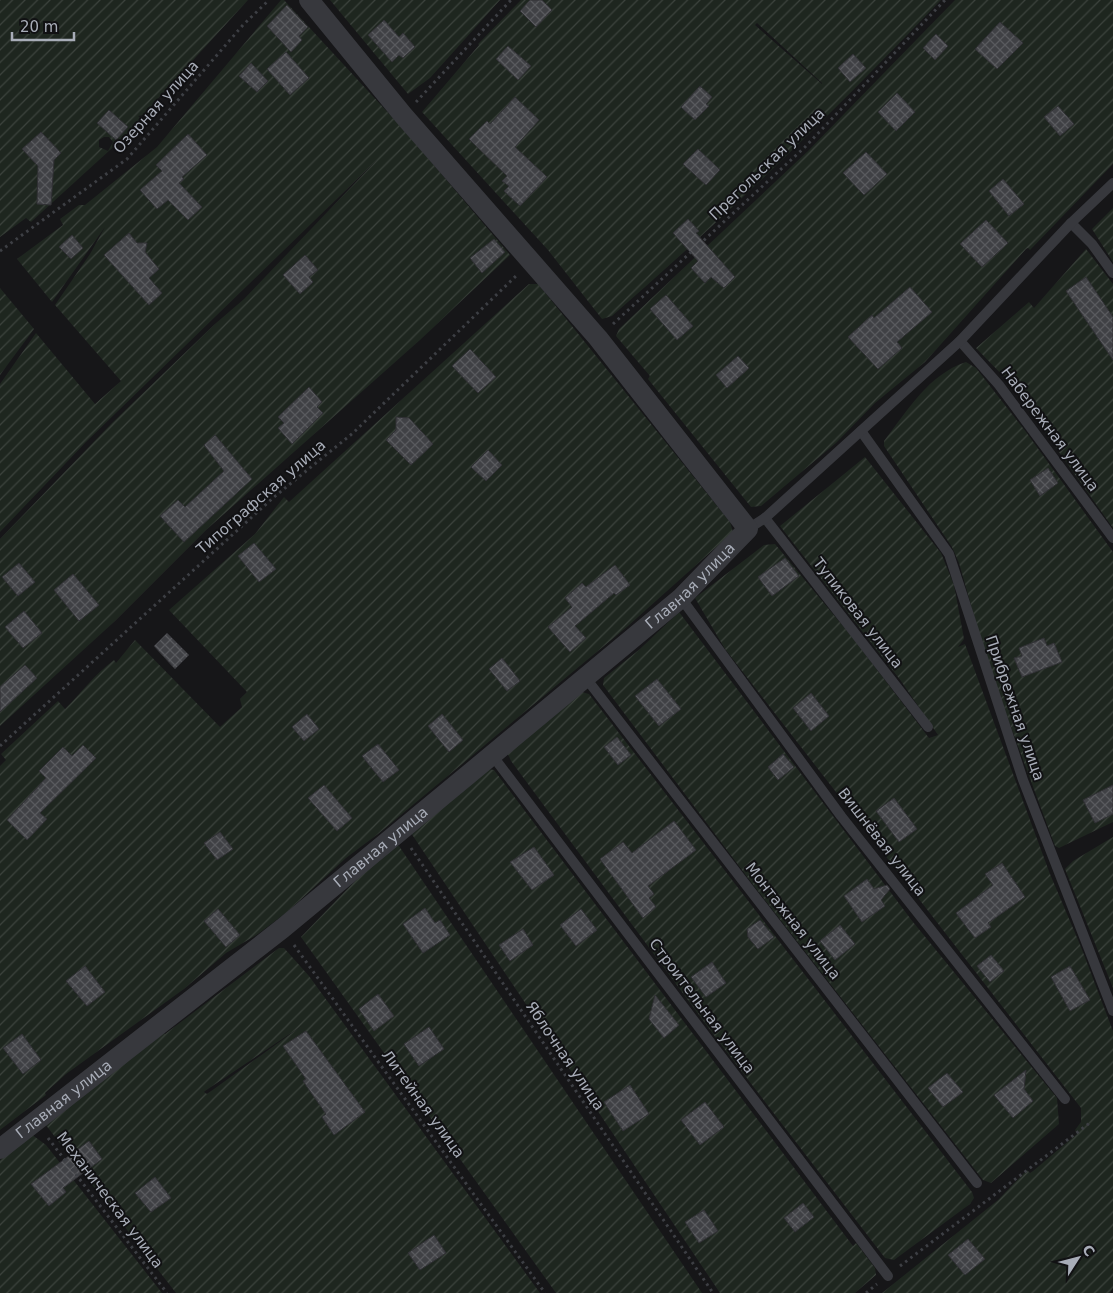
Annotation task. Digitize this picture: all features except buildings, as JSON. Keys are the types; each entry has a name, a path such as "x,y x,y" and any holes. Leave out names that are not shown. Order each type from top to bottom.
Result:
{"street":[{"path":"309,0 403,115 598,338 748,529"},
{"name":"Главная улица","path":"0,1149 283,928 492,755 681,598 748,529"}],"lane":[{"path":"748,529 765,518 960,341 1071,224 1113,183"},
{"path":"1071,224 1092,244 1113,273"},
{"name":"Набережная улица","path":"960,341 999,385 1113,538"},
{"name":"Прибрежная улица","path":"862,431 949,554 1023,780 1113,1010"},
{"name":"Тупиковая улица","path":"765,518 928,727"},
{"name":"Вишнёвая улица","path":"681,598 841,816 1065,1099"},
{"name":"Монтажная улица","path":"585,677 977,1183"},
{"name":"Строительная улица","path":"492,755 888,1276"}],"path":[{"name":"Озерная улица","path":"0,251 127,159 243,25 268,0"},
{"path":"403,115 511,0"},
{"name":"Прегольская улица","path":"598,338 805,147 945,0"},
{"name":"Типографская улица","path":"0,746 274,497 353,433 532,261"},
{"name":"Яблочная улица","path":"399,831 712,1293"},
{"name":"Литейная улица","path":"283,928 545,1293"},
{"name":"Механическая улица","path":"35,1121 167,1293"},
{"path":"866,1293 1091,1122"}],"shaded area":[{"path":"0,0 248,0 143,115 138,116 143,120 31,222 26,218 0,237","holes":["109,137 113,142 108,151 99,147 99,140"]},
{"path":"281,0 284,0 404,130 510,255 420,340 206,530 115,621 0,726 0,539 112,423 215,324 244,299 378,159 86,442 0,532 0,384 36,333 95,404 121,381 55,305 90,254 105,227 52,302 17,259 63,225 60,219 79,205 85,205 157,147"},
{"path":"330,0 500,0 430,78 408,94"},
{"path":"521,0 941,0 821,122 739,201 612,316 602,319 548,250 422,112 478,44","holes":["757,23 822,84 755,25"]},
{"path":"955,0 1113,0 1113,164 1030,250 1026,249 925,362 875,403 836,443 761,506 751,507 648,379 650,376 616,336 619,329 808,151"},
{"path":"1113,208 1113,262 1092,229"},
{"path":"1086,249 1113,284 1113,528 1009,382 976,348 1029,302 1034,308"},
{"path":"529,284 538,284 730,522 733,532 628,626 378,834 346,858 287,912 258,934 226,953 184,989 66,1074 45,1093 46,1095 0,1130 0,766 6,760 1,754 58,701 65,709 100,672 114,660 116,663 135,640 220,727 242,707 240,699 247,692 169,610 255,534 284,497 289,502"},
{"path":"0,288 34,329 0,375"},
{"path":"966,362 976,368 1026,432 1113,552 1113,822 1059,848 1055,846 988,665 959,563 952,547 884,446 884,441 901,418 930,384 941,375"},
{"path":"865,457 941,553 954,585 964,639 958,647 965,644 1050,874 1081,947 1113,1031 1113,1288 1110,1293 882,1293 998,1200 1027,1170 1030,1173 1033,1171 1077,1134 1075,1130 1081,1122 1081,1108 725,649 695,598 764,545 775,544 852,637 929,738 938,735 901,681 780,526"},
{"path":"679,612 913,922 1057,1098 1059,1124 991,1183 983,1180 754,886 603,685 604,678 640,649"},
{"path":"582,692 589,694 972,1192 974,1198 970,1204 894,1260 885,1258 716,1038 511,761 507,752"},
{"path":"488,769 494,770 853,1246 856,1243 875,1268 876,1275 855,1293 720,1293 411,833"},
{"path":"1113,837 1113,988 1065,869 1073,861"},
{"path":"395,846 399,846 702,1293 556,1293 301,937 358,878"},
{"path":"279,948 284,948 309,976 540,1293 176,1293 45,1124 163,1032 165,1034","holes":["303,1025 207,1094 204,1092"]},
{"path":"31,1134 46,1145 162,1293 0,1293 0,1160"}]}
